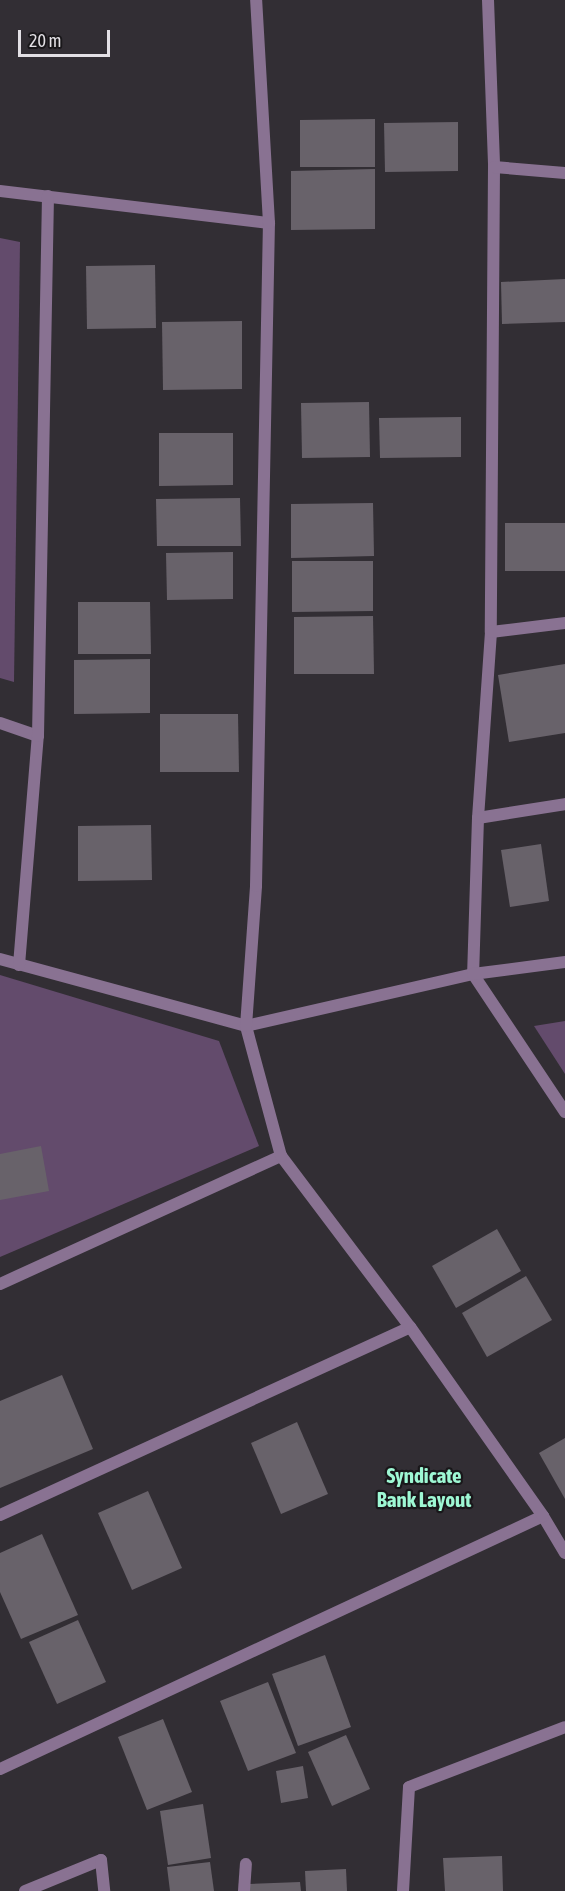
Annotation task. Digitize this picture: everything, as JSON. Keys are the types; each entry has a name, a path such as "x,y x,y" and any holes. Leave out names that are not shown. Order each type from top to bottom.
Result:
{"street":[{"path":"256,0 269,223 256,886 246,1026 281,1156 410,1327 543,1516 565,1553"},
{"path":"488,0 495,167 492,632 478,818 473,974 565,1112"},
{"path":"495,167 565,173"},
{"path":"0,191 269,223"},
{"path":"19,965 38,736 48,196"},
{"path":"492,632 565,623"},
{"path":"0,723 38,736"},
{"path":"478,818 565,804"},
{"path":"0,959 246,1026 473,974 565,962"},
{"path":"0,1284 281,1156"},
{"path":"0,1515 410,1327"},
{"path":"0,1769 543,1516"},
{"path":"403,1891 409,1787 565,1727"},
{"path":"25,1891 101,1860 104,1891"},
{"path":"244,1891 246,1864"}],"shaded area":[{"path":"0,238 20,242 14,682 0,678"},
{"path":"0,975 219,1041 259,1146 0,1257"},
{"path":"565,1021 565,1074 534,1026"}],"building":[{"path":"375,119 375,167 300,167 300,120"},
{"path":"458,122 458,171 385,172 384,123"},
{"path":"375,169 375,229 291,230 291,171"},
{"path":"155,265 156,328 87,329 86,266"},
{"path":"565,279 565,322 502,324 501,282"},
{"path":"242,321 242,389 163,390 162,322"},
{"path":"369,402 370,457 302,458 301,403"},
{"path":"461,417 461,457 380,458 379,418"},
{"path":"159,433 233,433 233,485 159,486"},
{"path":"240,498 241,546 157,546 156,499"},
{"path":"373,503 374,556 291,558 291,504"},
{"path":"505,523 565,523 565,571 505,571"},
{"path":"233,552 233,599 167,600 166,553"},
{"path":"292,561 373,561 373,611 292,612"},
{"path":"78,602 150,602 151,654 78,654"},
{"path":"373,616 374,674 294,674 294,617"},
{"path":"150,659 150,713 74,714 74,660"},
{"path":"565,664 565,733 509,742 498,675"},
{"path":"160,714 238,714 239,772 160,772"},
{"path":"151,825 152,880 78,881 78,826"},
{"path":"541,844 549,901 510,907 501,850"},
{"path":"41,1146 49,1191 0,1200 0,1154"},
{"path":"497,1229 521,1271 456,1308 432,1266"},
{"path":"526,1276 552,1320 487,1357 462,1313"},
{"path":"62,1375 93,1449 0,1488 0,1401"},
{"path":"297,1422 328,1494 281,1514 251,1443"},
{"path":"565,1438 565,1499 539,1453"},
{"path":"148,1491 182,1568 132,1590 98,1513"},
{"path":"42,1534 78,1615 21,1639 0,1592 0,1553"},
{"path":"78,1620 106,1682 57,1704 29,1642"},
{"path":"325,1655 351,1727 298,1746 272,1674"},
{"path":"268,1682 296,1753 248,1771 220,1701"},
{"path":"163,1719 192,1792 147,1810 118,1737"},
{"path":"346,1735 370,1789 332,1806 308,1752"},
{"path":"303,1766 308,1798 281,1803 276,1771"},
{"path":"203,1804 211,1858 168,1865 160,1811"},
{"path":"502,1856 503,1891 445,1891 443,1858"},
{"path":"210,1862 214,1891 170,1891 167,1867"},
{"path":"346,1869 347,1891 306,1891 305,1871"},
{"path":"300,1882 301,1891 249,1891 249,1884"}],"district":[{"name":"Syndicate Bank Layout","path":"424,1487"}]}
